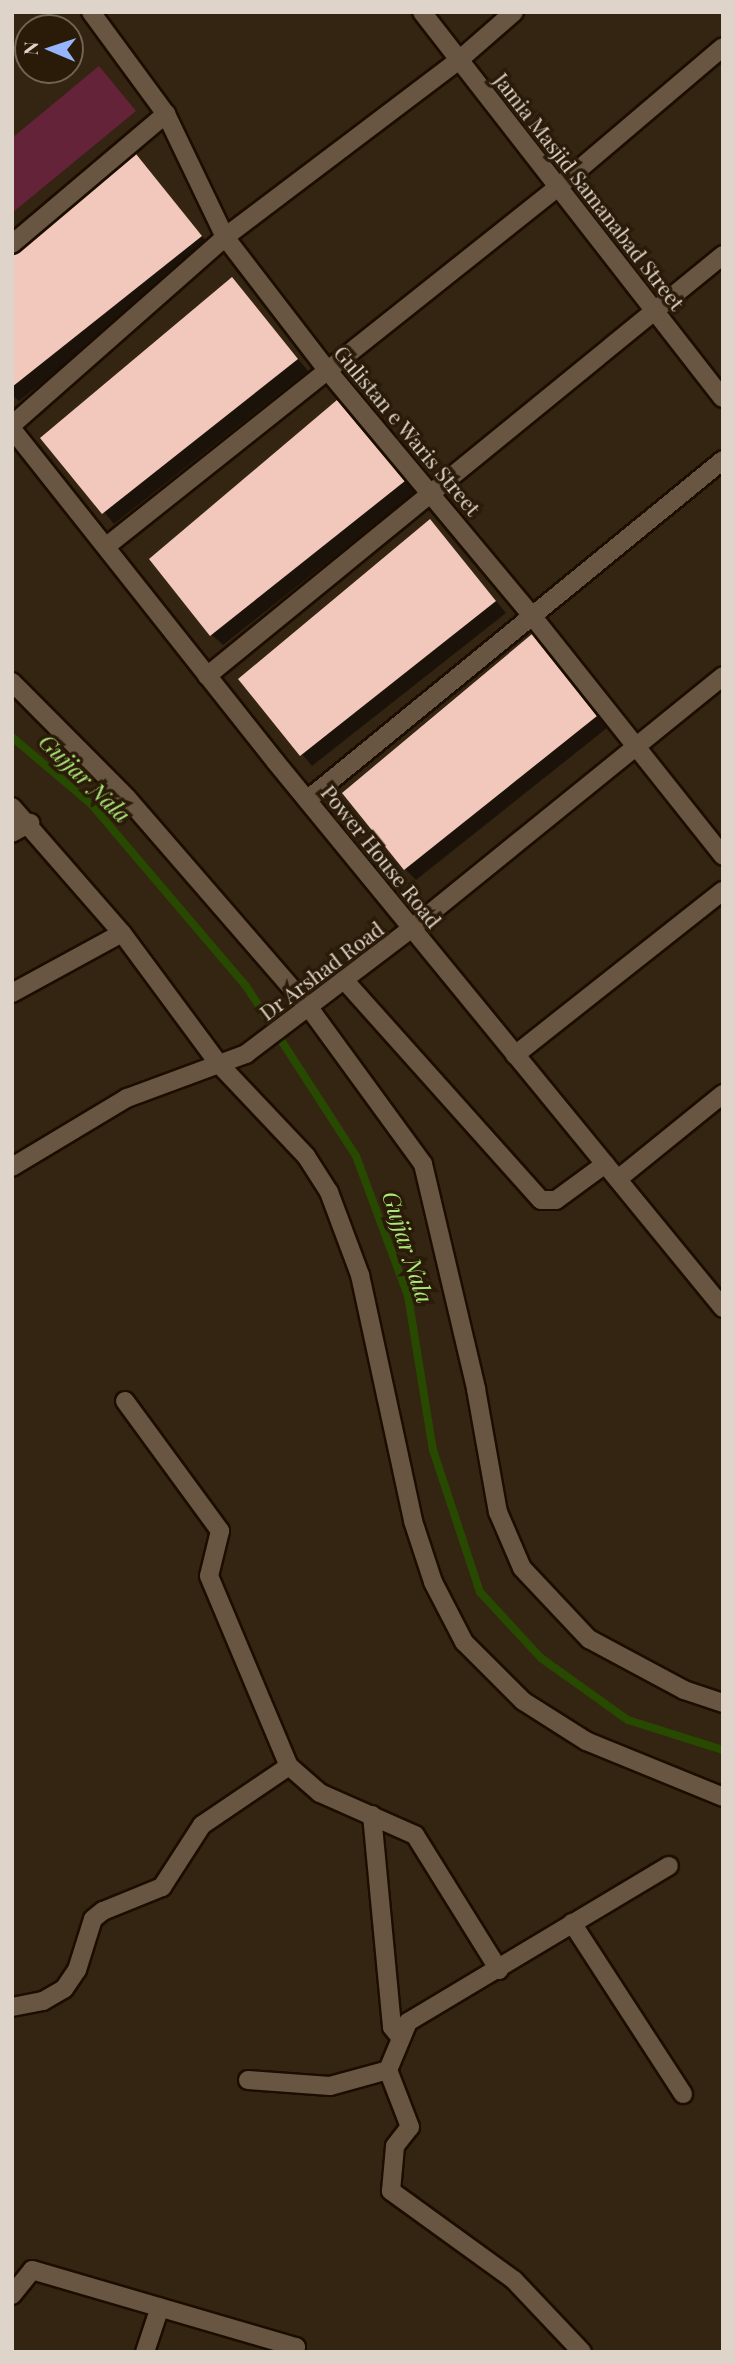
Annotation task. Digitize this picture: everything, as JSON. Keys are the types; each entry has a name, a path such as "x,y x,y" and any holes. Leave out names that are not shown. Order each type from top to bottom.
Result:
{"street":[{"name":"Gulistan e Waris Street","path":"91,12 166,114 225,237 328,371 533,617 723,856"},
{"name":"Jamia Masjid Samanabad Street","path":"422,12 723,398"},
{"path":"12,427 225,237 459,60 514,12"},
{"path":"108,545 558,187 723,47"},
{"path":"12,244 166,114"},
{"path":"207,676 723,256"},
{"name":"Power House Road","path":"12,427 307,800 618,1180 720,1300"},
{"path":"307,800 723,460"},
{"name":"Dr Arshad Road","path":"12,1167 127,1098 219,1065 262,1043 291,1023 346,982 723,676"},
{"path":"12,682 127,798 310,1009 423,1164 475,1389 498,1512 522,1568 589,1639 684,1690 723,1703"},
{"path":"12,807 30,823 122,933 219,1065 287,1134 329,1192 360,1275 413,1521 433,1582 464,1642 523,1701 586,1741 723,1797"},
{"path":"12,833 30,823"},
{"path":"515,1055 723,891"},
{"path":"12,993 122,933"},
{"path":"346,982 541,1200 556,1200 605,1164"},
{"path":"618,1180 723,1094"},
{"path":"125,1401 220,1531 209,1576 289,1766 320,1793 415,1835 499,1970"},
{"path":"12,2007 43,2001 64,1989 77,1970 93,1919 162,1887 202,1825 289,1766"},
{"path":"372,1815 392,2027 401,2038"},
{"path":"582,2352 514,2280 391,2192 395,2146 410,2127 388,2070 408,2022 669,1866"},
{"path":"572,1923 683,2094"},
{"path":"248,2080 330,2086 388,2070"},
{"path":"12,2295 32,2270 296,2347 295,2352"},
{"path":"145,2352 160,2307"}],"shaded area":[{"path":"99,66 136,111 12,213 12,138 77,84 84,84 84,78"}],"building":[{"path":"136,154 202,236 12,387 12,257"},
{"path":"232,277 298,359 102,514 40,438"},
{"path":"337,400 405,481 210,636 149,559"},
{"path":"430,519 496,601 300,756 238,679"},
{"path":"532,634 597,716 404,870 342,793"}],"waterway":[{"name":"Gujjar Nala","path":"12,737 91,804 246,986 356,1156 408,1296 433,1450 480,1592 541,1658 628,1720 723,1750"}]}
